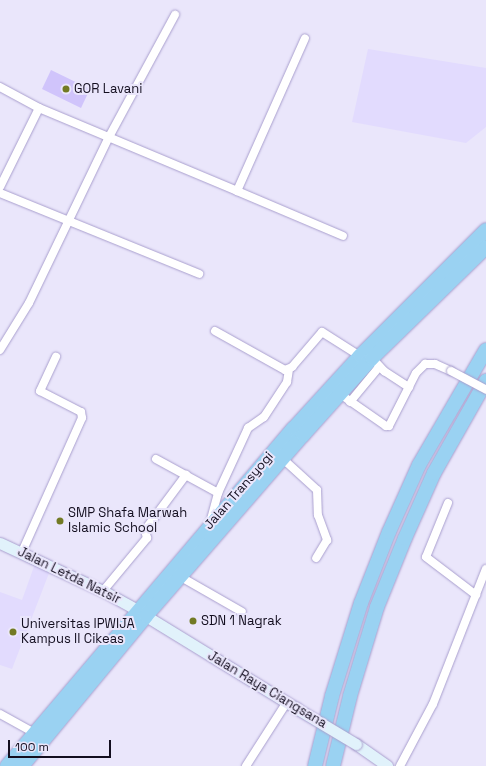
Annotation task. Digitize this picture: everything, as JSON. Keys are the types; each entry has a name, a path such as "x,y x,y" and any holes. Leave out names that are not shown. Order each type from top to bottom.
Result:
{"highway":[{"name":"Jalan Transyogi","path":"7,766 34,733 141,613 181,577 283,459 298,432 345,398 370,361 486,230"},
{"name":"Jalan Transyogi","path":"27,765 141,613 210,525 298,432 486,247"},
{"path":"315,766 337,681 361,603 389,532 420,465 486,350"},
{"path":"333,766 350,696 375,615 405,538 434,473 486,381"}],"main road":[{"name":"Jalan Letda Natsir","path":"0,543 103,591 141,613"},
{"name":"Jalan Raya Ciangsana","path":"141,613 356,744 387,766"}],"street":[{"path":"0,350 29,303 109,138 175,15"},
{"path":"237,191 305,38"},
{"path":"0,87 39,108 343,236"},
{"path":"0,187 39,108"},
{"path":"0,193 70,220 199,274"},
{"path":"215,331 289,370"},
{"path":"210,525 218,493 248,428 264,417 287,382 289,370 322,332 409,387"},
{"path":"22,552 82,418 81,412 40,391 56,357"},
{"path":"345,398 386,426 389,426 409,387 425,364 435,364 486,390"},
{"path":"156,459 218,493"},
{"path":"283,459 317,490 318,515 327,540 316,558"},
{"path":"103,591 147,538 145,530 186,475"},
{"path":"448,503 426,557 476,595"},
{"path":"400,766 433,704 486,569"},
{"path":"181,577 242,612"},
{"path":"246,766 292,705"},
{"path":"0,714 34,733"}],"shaded area":[{"path":"368,49 486,68 486,127 466,143 352,122"},
{"name":"GOR Lavani","path":"51,70 90,89 81,108 42,89"},
{"name":"Universitas IPWIJA Kampus II Cikeas","path":"36,561 51,568 12,669 0,665 0,592 22,600"}],"place":[{"name":"GOR Lavani","path":"66,89"},
{"name":"SMP Shafa Marwah Islamic School","path":"60,521"},
{"name":"SDN 1 Nagrak","path":"193,621"},
{"name":"Universitas IPWIJA Kampus II Cikeas","path":"13,632"}]}
